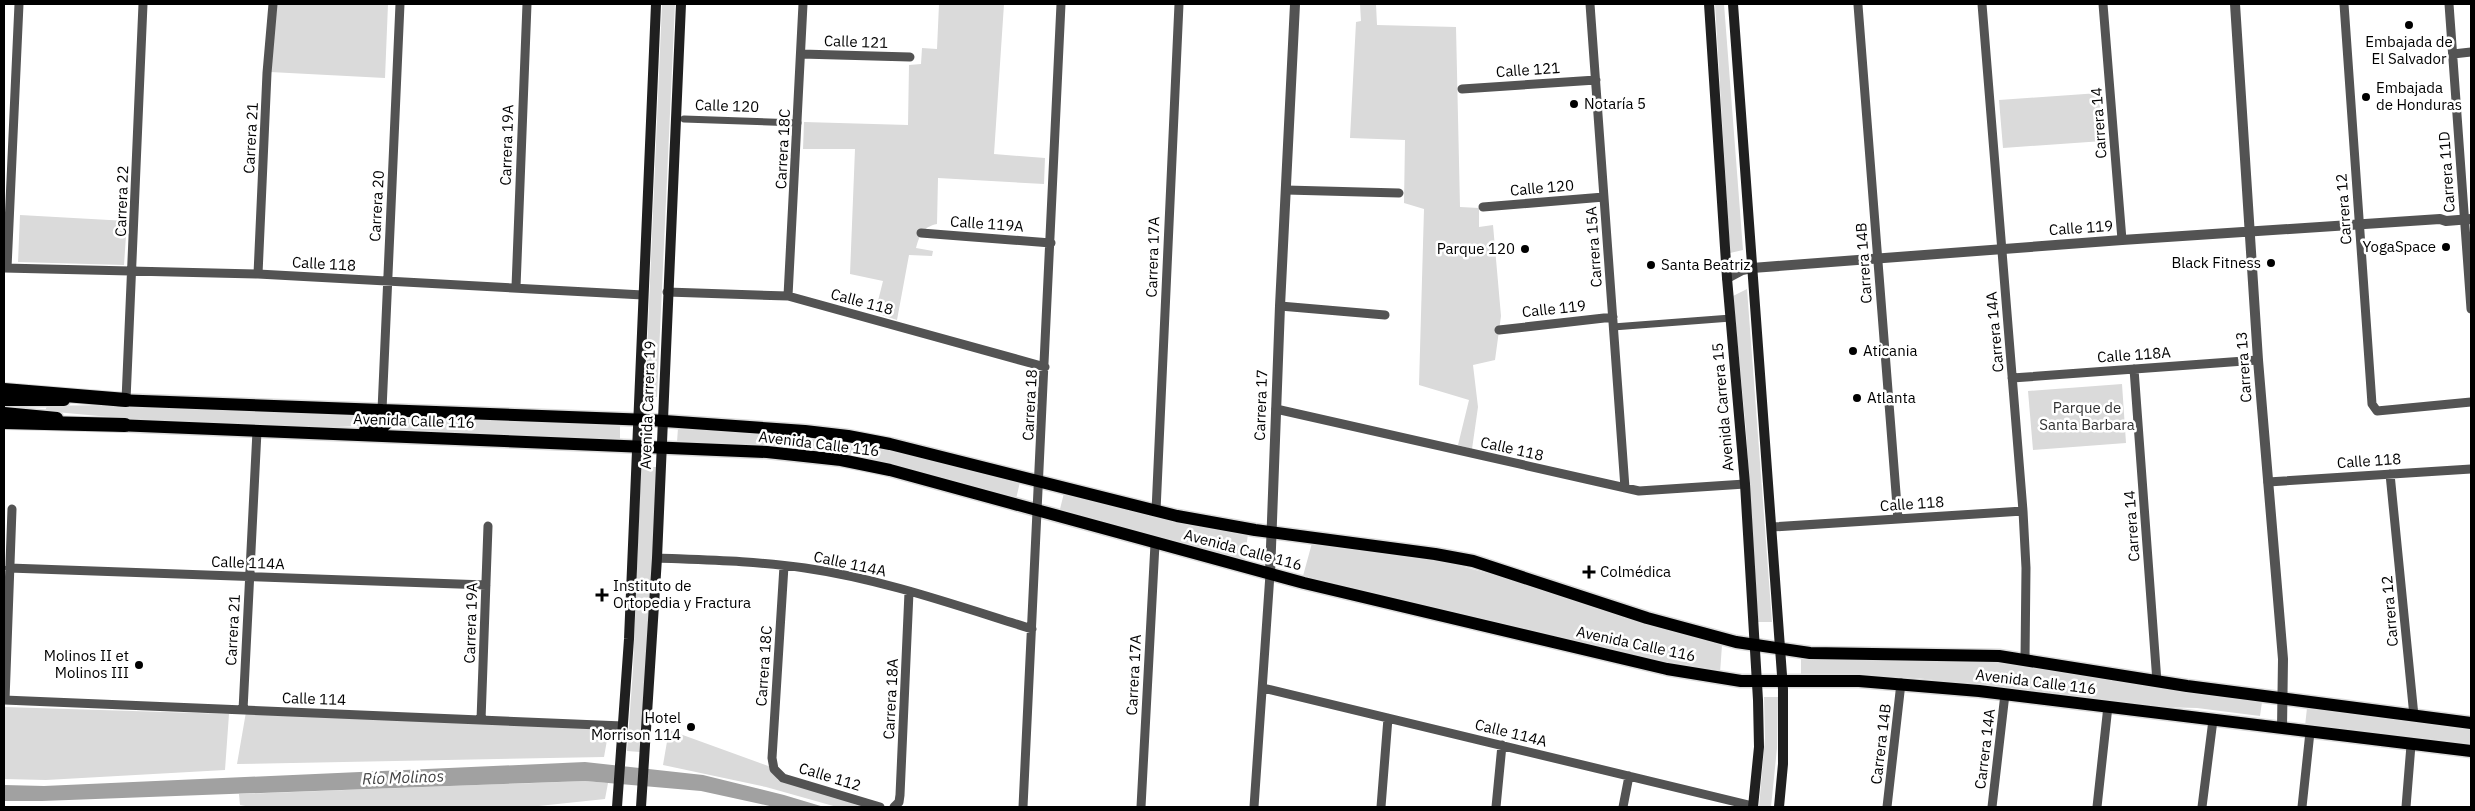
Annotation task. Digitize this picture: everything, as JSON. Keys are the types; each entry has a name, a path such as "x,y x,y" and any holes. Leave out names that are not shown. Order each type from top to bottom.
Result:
{"highway":[{"path":"4,390 126,400"},
{"path":"4,422 125,426"}],"main road":[{"name":"Avenida Carrera 19","path":"617,807 629,639 656,4"},
{"name":"Avenida Carrera 19","path":"641,807 657,558 667,292 681,4"},
{"name":"Avenida Carrera 15","path":"1709,4 1727,278 1745,484 1757,682 1759,747 1753,806"},
{"path":"1734,4 1782,681 1783,764 1779,807"},
{"name":"Avenida Calle 116","path":"4,400 126,400 662,421 848,436 1040,481 1156,511 1272,532 1435,554 1473,562 1648,618 1723,639 1754,645 1810,654 1970,654 2026,659 2157,682 2471,723"},
{"path":"300,433 381,428 385,424 382,410"},
{"name":"Avenida Calle 116","path":"4,413 125,426 637,445 775,453 848,461 890,470 1270,574 1634,662 1734,681 1901,683 2108,706 2410,745 2471,751"}],"street":[{"path":"5,268 19,4"},
{"name":"Carrera 22","path":"126,400 143,4"},
{"name":"Carrera 21","path":"258,274 273,4"},
{"name":"Carrera 20","path":"382,410 400,4"},
{"name":"Carrera 19A","path":"516,287 527,4"},
{"name":"Carrera 18C","path":"788,296 803,4"},
{"name":"Carrera 18","path":"1023,807 1040,481 1061,4"},
{"name":"Carrera 17A","path":"1156,511 1178,4"},
{"name":"Carrera 17","path":"1254,807 1270,574 1280,306 1295,4"},
{"name":"Carrera 15A","path":"1590,4 1625,488"},
{"name":"Carrera 14A","path":"1982,4 2023,511 2026,568 2026,659"},
{"name":"Carrera 14","path":"2103,4 2122,240"},
{"name":"Carrera 13","path":"2235,4 2258,360 2282,650 2282,728"},
{"name":"Carrera 12","path":"2344,4 2372,404 2377,411 2471,402"},
{"name":"Carrera 11D","path":"2448,4 2468,217 2471,309"},
{"name":"Carrera 14B","path":"1858,5 1898,519"},
{"path":"2453,54 2471,52"},
{"name":"Calle 121","path":"801,54 910,57"},
{"name":"Calle 121","path":"1462,89 1596,80"},
{"name":"Calle 120","path":"684,118 798,123"},
{"path":"1286,190 1399,194"},
{"name":"Calle 120","path":"1483,207 1604,197"},
{"name":"Calle 119","path":"1727,278 1752,268 2250,231 2440,219 2446,222 2468,217"},
{"name":"Calle 119A","path":"921,233 1051,243"},
{"name":"Calle 118","path":"5,268 258,274 643,295"},
{"name":"Calle 118","path":"667,292 788,296 1045,367"},
{"path":"1280,306 1385,315"},
{"path":"1613,322 1731,318"},
{"name":"Calle 119","path":"1499,330 1613,322"},
{"name":"Calle 118A","path":"2012,378 2258,360"},
{"name":"Carrera 14","path":"2134,369 2157,682"},
{"name":"Calle 118","path":"1276,409 1625,488 1650,492 1745,484"},
{"name":"Carrera 21","path":"242,710 257,431"},
{"name":"Calle 118","path":"2268,482 2471,469"},
{"name":"Carrera 12","path":"2390,474 2414,716"},
{"path":"4,700 12,509"},
{"name":"Calle 118","path":"1772,527 2023,511"},
{"name":"Carrera 19A","path":"481,720 488,526"},
{"name":"Carrera 17A","path":"1141,807 1155,544"},
{"name":"Calle 114A","path":"657,558 784,566 836,573 910,592 1032,629"},
{"name":"Carrera 18C","path":"774,769 772,758 784,566"},
{"name":"Calle 114A","path":"9,568 486,585"},
{"name":"Carrera 18A","path":"894,807 900,795 910,592"},
{"name":"Carrera 14B","path":"1888,807 1901,683"},
{"name":"Calle 114A","path":"1262,688 1753,806"},
{"name":"Carrera 14A","path":"1992,807 2005,694"},
{"name":"Calle 114","path":"4,700 623,726"},
{"path":"2098,807 2108,706"},
{"path":"1381,807 1388,718"},
{"path":"2202,807 2213,720"},
{"path":"2302,807 2310,732"},
{"path":"1496,807 1502,745"},
{"path":"2406,807 2410,745"},
{"name":"Calle 112","path":"774,769 783,778 880,807"},
{"path":"1623,807 1629,776"}],"green space":[{"path":"275,4 388,4 385,78 270,72"},
{"path":"662,4 675,4 657,397 645,397"},
{"path":"939,4 1004,4 994,154 1045,158 1044,184 938,178 937,224 925,229 916,248 933,251 932,256 909,255 897,320 875,313 883,281 850,274 855,149 803,149 804,122 908,125 909,65 921,64 922,48 937,49"},
{"path":"1360,4 1376,4 1377,25 1456,27 1460,207 1479,208 1479,227 1493,225 1501,316 1495,360 1473,365 1478,407 1472,449 1458,445 1469,400 1419,385 1424,209 1404,203 1405,140 1350,138 1356,22 1361,21"},
{"path":"1715,4 1724,4 1743,250 1730,253"},
{"path":"2099,93 2103,141 2003,148 1999,100"},
{"path":"20,215 127,221 124,265 18,262"},
{"path":"1747,289 1772,622 1758,622 1746,431 1733,296"},
{"name":"Parque de Santa Barbara","path":"2122,384 2126,443 2033,450 2028,391"},
{"path":"103,405 356,414 364,422 362,426 311,428 142,420 45,411 47,406"},
{"path":"400,416 620,424 620,439 400,433"},
{"path":"678,428 847,441 1020,482 1016,499 950,481 677,442"},
{"path":"641,467 657,467 651,601 640,752 627,751 633,670"},
{"path":"1064,493 1248,534 1244,562 1059,513"},
{"path":"1312,543 1438,560 1513,580 1668,631 1722,645 1720,673 1665,664 1303,576"},
{"path":"1801,658 1995,661 2140,685 2262,702 2260,716 2197,708 2160,707 1916,678 1801,676"},
{"path":"1764,697 1778,697 1777,748 1771,807 1759,807 1765,738"},
{"path":"4,707 229,714 225,770 46,780 4,779"},
{"path":"2307,708 2471,727 2471,745 2305,726"},
{"path":"246,712 609,729 604,757 237,764"},
{"path":"669,730 771,767 778,780 877,807 837,807 766,787 663,765"},
{"path":"585,781 608,783 605,799 529,807 251,807 240,805 239,794"}],"water":[{"name":"Río Molinos","path":"585,762 703,775 824,807 774,807 701,791 585,781 4,801 4,785 44,786"}],"place":[{"name":"Embajada de El Salvador","path":"2409,25"},
{"name":"Embajada de Honduras","path":"2366,97"},
{"name":"Notaría 5","path":"1574,104"},
{"name":"YogaSpace","path":"2446,247"},
{"name":"Parque 120","path":"1525,249"},
{"name":"Black Fitness","path":"2271,263"},
{"name":"Santa Beatriz","path":"1651,265"},
{"name":"Aticania","path":"1853,351"},
{"name":"Atlanta","path":"1857,398"},
{"name":"Colmédica","path":"1589,572"},
{"name":"Instituto de Ortopedia y Fractura","path":"602,595"},
{"name":"Molinos II et Molinos III","path":"139,665"},
{"name":"Hotel Morrison 114","path":"691,727"}]}
